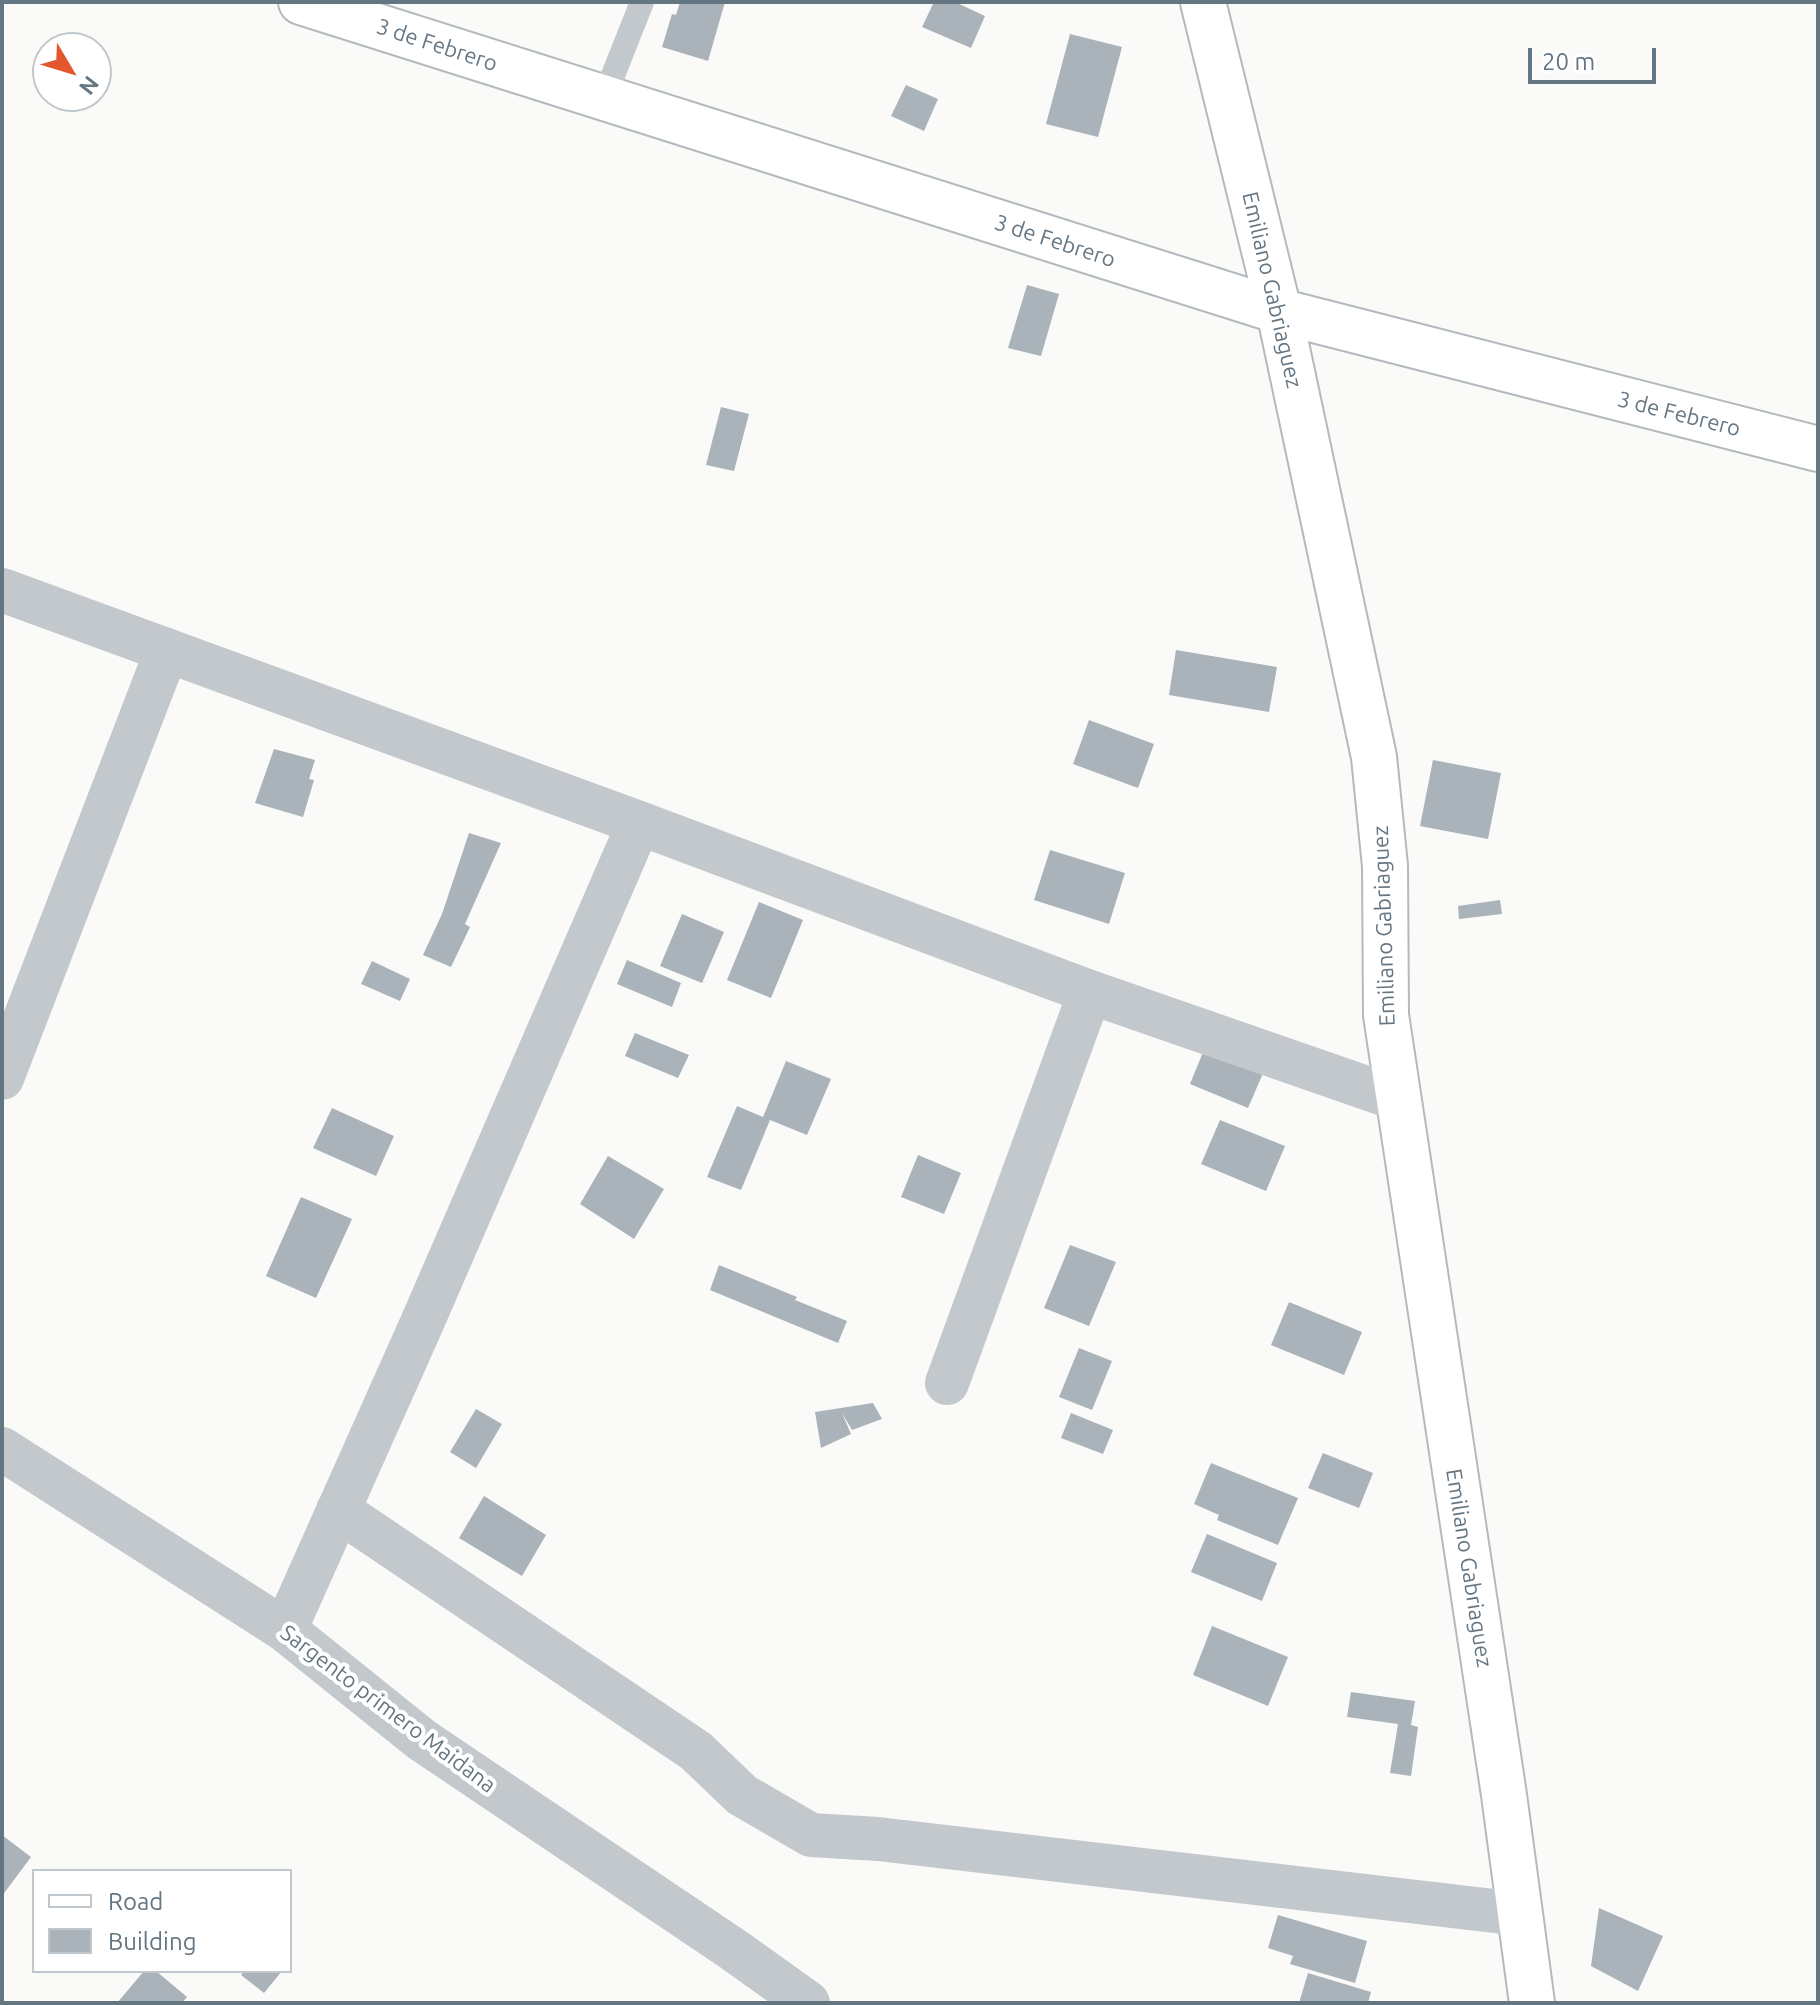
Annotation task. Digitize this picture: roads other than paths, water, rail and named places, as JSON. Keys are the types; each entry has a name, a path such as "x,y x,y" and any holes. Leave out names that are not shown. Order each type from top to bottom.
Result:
{"main road":[{"name":"3 de Febrero","path":"301,2 1279,311 1818,449"},
{"name":"Emiliano Gabriaguez","path":"1203,2 1279,311 1374,757 1385,866 1386,1015 1532,2003"}],"street":[{"path":"2,590 1090,992 1398,1099"},
{"path":"2,1078 167,650"},
{"path":"285,1630 639,823"},
{"path":"947,1383 1090,992"},
{"name":"Sargento primero Maidana","path":"2,1449 285,1630 422,1740 808,2003"},
{"path":"338,1510 696,1751 742,1795 811,1835 878,1839 1520,1914"}],"lane":[{"path":"604,98 642,2"}]}
